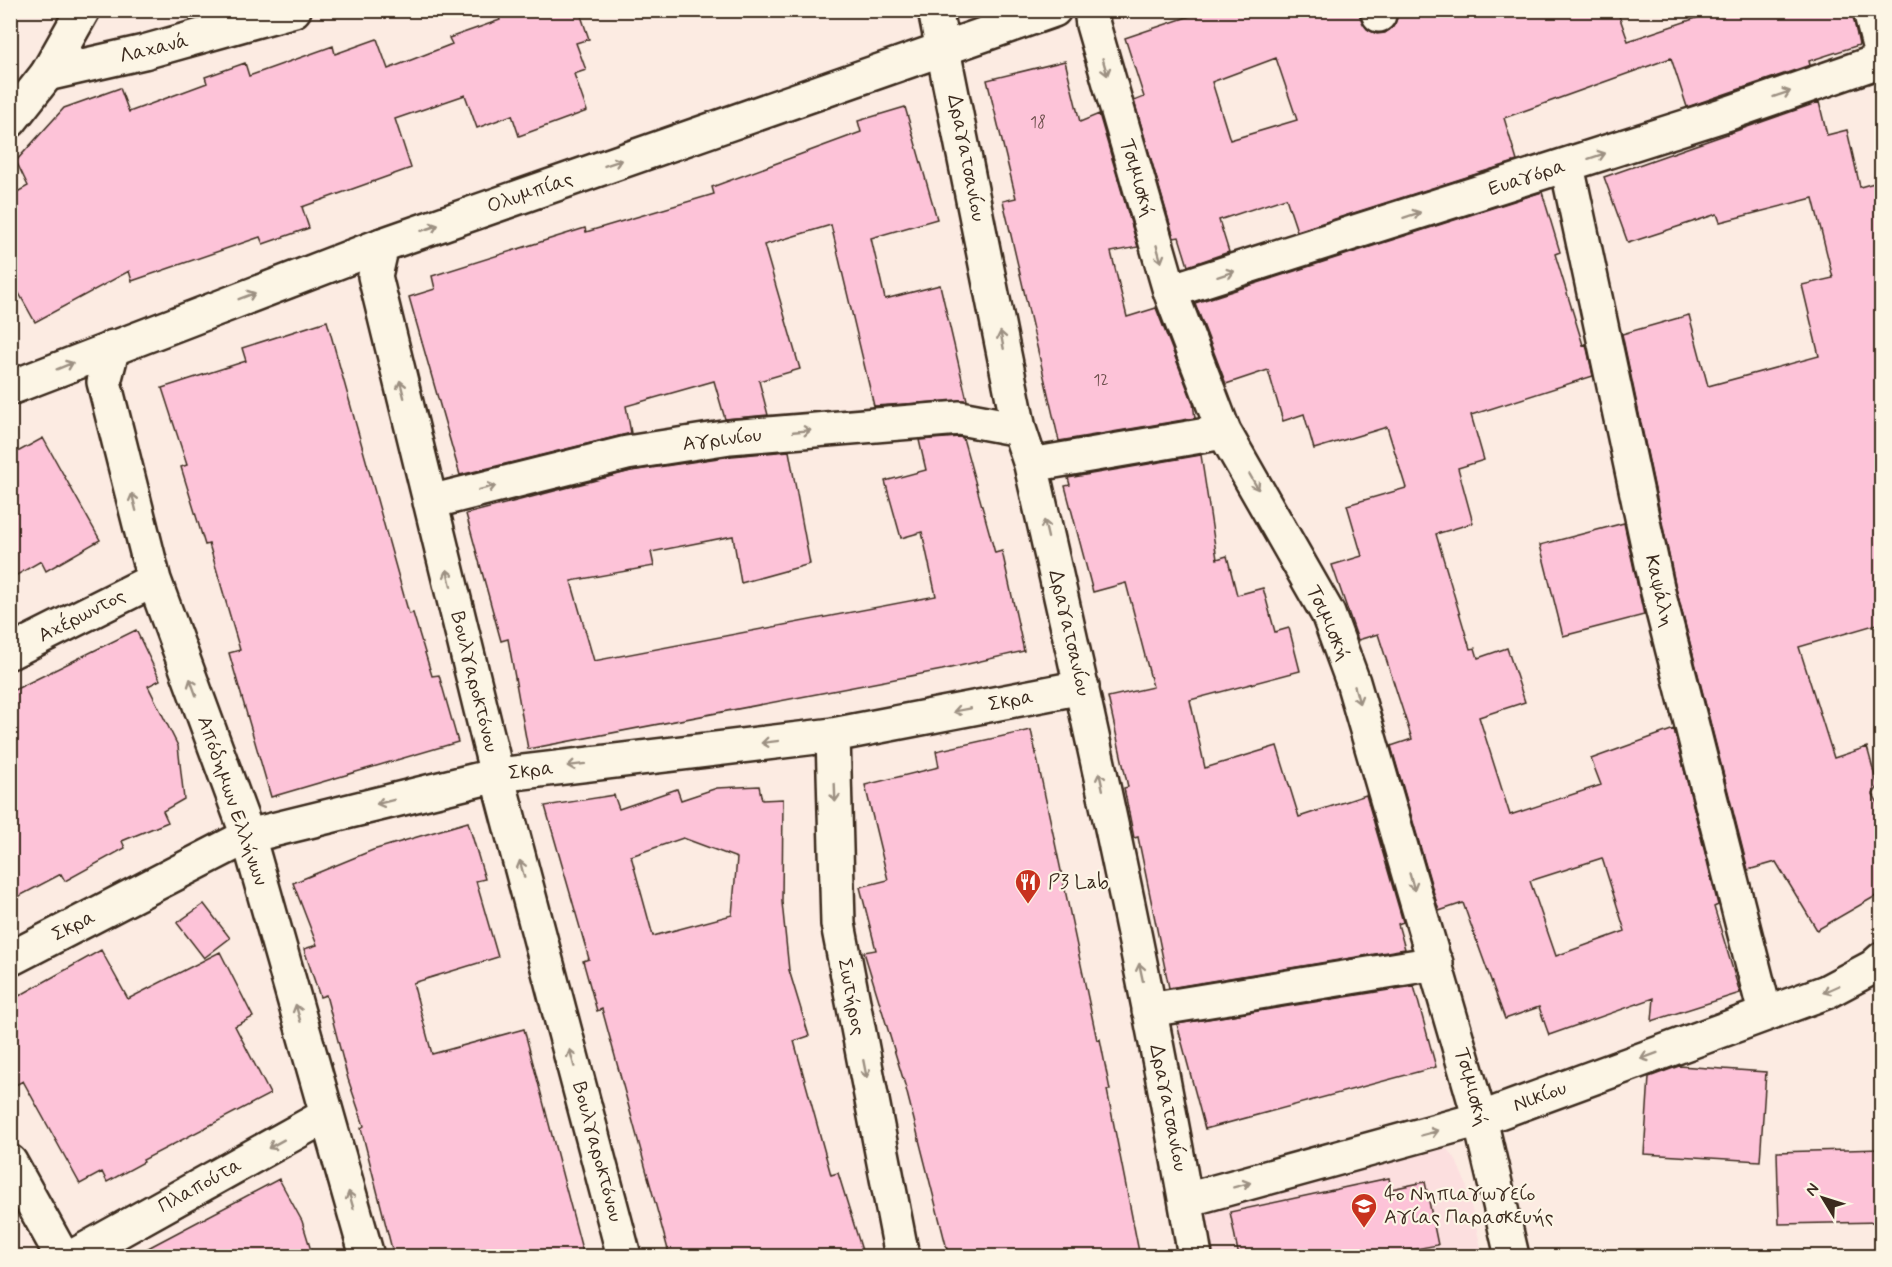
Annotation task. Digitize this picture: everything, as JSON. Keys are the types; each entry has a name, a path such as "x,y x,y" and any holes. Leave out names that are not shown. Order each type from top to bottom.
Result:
{"street":[{"path":"10,121 47,74 83,10"},
{"name":"Λαχανά","path":"47,74 144,52 294,10"},
{"name":"Δραγατσανίου","path":"935,10 1019,429 1031,465 1082,687 1149,1010 1195,1257"},
{"name":"Ολυμπίας","path":"10,388 382,245 1054,10"},
{"name":"Τσιμισκή","path":"1091,10 1170,291 1224,432 1328,614 1353,682 1480,1119 1512,1257"},
{"path":"1870,10 1881,59"},
{"name":"Ευαγόρα","path":"1170,291 1567,166 1881,59"},
{"name":"Καψάλη","path":"1567,166 1659,592 1765,1013"},
{"name":"Βουλγαροκτόνου","path":"382,245 375,276 497,775 624,1257"},
{"name":"Απόδημων Ελλήνων","path":"113,347 104,382 154,580 248,837 367,1257"},
{"name":"Αγρινίου","path":"430,502 627,453 730,437 960,418 1019,429"},
{"path":"1031,465 1224,432"},
{"name":"Αχέρωντος","path":"10,652 154,580"},
{"name":"Σκρα","path":"10,959 248,837 497,775 833,735 1082,687"},
{"name":"Σωτήρος","path":"833,735 838,924 902,1257"},
{"name":"Νικίου","path":"1186,1200 1480,1119 1826,992 1873,967 1881,959"},
{"path":"1149,1010 1436,963"},
{"name":"Πλαπούτα","path":"74,1257 327,1115"},
{"path":"10,1162 62,1257"}],"shaded area":[{"path":"1442,1144 1455,1158 1466,1184 1483,1256 1198,1256 1201,1197"}],"building":[{"path":"497,10 579,10 589,39 576,43 586,70 574,74 587,111 519,136 512,115 477,128 465,95 395,119 411,168 302,207 309,228 263,244 260,237 132,281 129,271 35,322 10,277 10,196 28,186 16,161 64,108 120,88 129,112 207,83 205,77 245,63 249,76 333,46 335,54 377,39 388,69 452,44 449,38 500,20"},
{"path":"1208,10 1359,10 1367,29 1377,34 1385,33 1393,27 1397,18 1397,10 1617,10 1628,41 1720,10 1852,10 1859,45 1809,61 1810,65 1687,107 1671,58 1504,118 1517,161 1297,231 1286,198 1219,220 1229,252 1188,266 1179,237 1174,238 1134,101 1144,97 1125,38","holes":["1276,58 1297,120 1230,140 1212,82"]},
{"path":"1065,61 1080,122 1099,114 1138,247 1111,252 1127,317 1156,308 1193,403 1195,418 1059,441 1003,201 1016,198 987,80"},
{"path":"1819,102 1827,135 1847,130 1860,187 1881,181 1881,623 1799,647 1834,758 1867,747 1878,787 1873,794 1881,809 1881,893 1817,930 1776,862 1748,870 1676,588 1622,334 1689,315 1708,386 1819,356 1802,285 1833,278 1813,198 1720,222 1717,214 1628,243 1604,177"},
{"path":"905,107 937,219 871,238 885,299 940,285 967,400 874,406 831,225 764,245 800,369 759,381 768,415 725,419 714,381 626,406 631,433 460,475 409,297 435,289 432,276 585,228 586,232 714,194 712,187 861,132 858,121"},
{"path":"1542,192 1560,252 1555,254 1583,345 1586,344 1593,376 1471,415 1484,460 1458,468 1473,523 1436,534 1470,649 1475,648 1478,658 1507,648 1525,702 1479,717 1510,815 1601,785 1591,759 1674,729 1718,905 1714,907 1740,993 1652,1021 1654,998 1549,1035 1539,1007 1505,1019 1463,903 1439,911 1391,746 1412,739 1378,634 1358,640 1332,565 1362,556 1347,505 1406,488 1387,427 1314,449 1304,414 1283,421 1268,370 1226,384 1195,303","holes":["1602,858 1625,931 1556,956 1530,881"]},
{"path":"327,321 409,614 413,613 432,676 439,675 458,742 271,797 229,653 240,650 209,544 205,545 181,467 187,465 162,388 246,361 242,348"},
{"path":"43,438 100,540 46,571 41,561 10,579 10,456"},
{"path":"963,438 995,553 1002,551 1024,651 942,670 528,749 508,639 501,641 466,514 631,471 732,456 789,451 810,564 741,583 733,536 651,552 654,566 571,581 594,661 936,596 922,532 901,538 885,481 926,470 919,440"},
{"path":"1201,455 1217,559 1227,556 1237,595 1263,588 1275,632 1289,628 1300,671 1190,700 1205,768 1277,746 1299,817 1366,795 1403,922 1398,924 1405,949 1169,988 1138,837 1134,838 1124,788 1128,787 1108,697 1153,687 1126,583 1093,592 1065,486 1070,485 1068,478"},
{"path":"1624,523 1644,615 1563,636 1540,545"},
{"path":"136,630 160,680 148,686 178,746 184,799 163,811 168,822 122,841 125,848 65,881 61,874 10,901 10,692"},
{"path":"1031,730 1097,1040 1100,1039 1110,1090 1107,1090 1140,1257 949,1257 905,1085 864,952 876,950 860,887 888,880 865,785 939,767 936,751"},
{"path":"759,786 762,800 783,799 782,902 789,970 809,1036 794,1041 831,1175 838,1173 864,1257 670,1257 602,1009 597,1011 583,961 589,959 545,806 614,795 619,809 677,789 681,800 717,788","holes":["683,838 737,858 732,915 653,936 631,856"]},
{"path":"468,822 485,879 476,881 498,957 413,983 432,1054 524,1029 584,1257 394,1257 361,1128 364,1126 348,1079 326,995 320,997 304,949 317,945 293,883 373,850"},
{"path":"204,904 230,938 204,958 177,923"},
{"path":"101,950 128,999 220,952 253,1017 235,1026 270,1094 143,1160 144,1162 107,1182 102,1172 80,1184 23,1081 10,1088 10,1001"},
{"path":"1414,986 1436,1067 1205,1129 1177,1024"},
{"path":"1679,1066 1766,1072 1760,1161 1644,1154 1649,1077"},
{"path":"1881,1149 1881,1222 1779,1224 1777,1152"},
{"path":"1389,1178 1391,1189 1425,1182 1438,1245 1404,1251 1406,1257 1239,1257 1230,1212"},
{"path":"279,1179 302,1221 313,1257 131,1257"}],"place":[{"name":"P3 Lab","path":"1028,905"},
{"name":"4ο Νηπιαγωγείο Αγίας Παρασκευής","path":"1364,1229"}]}
